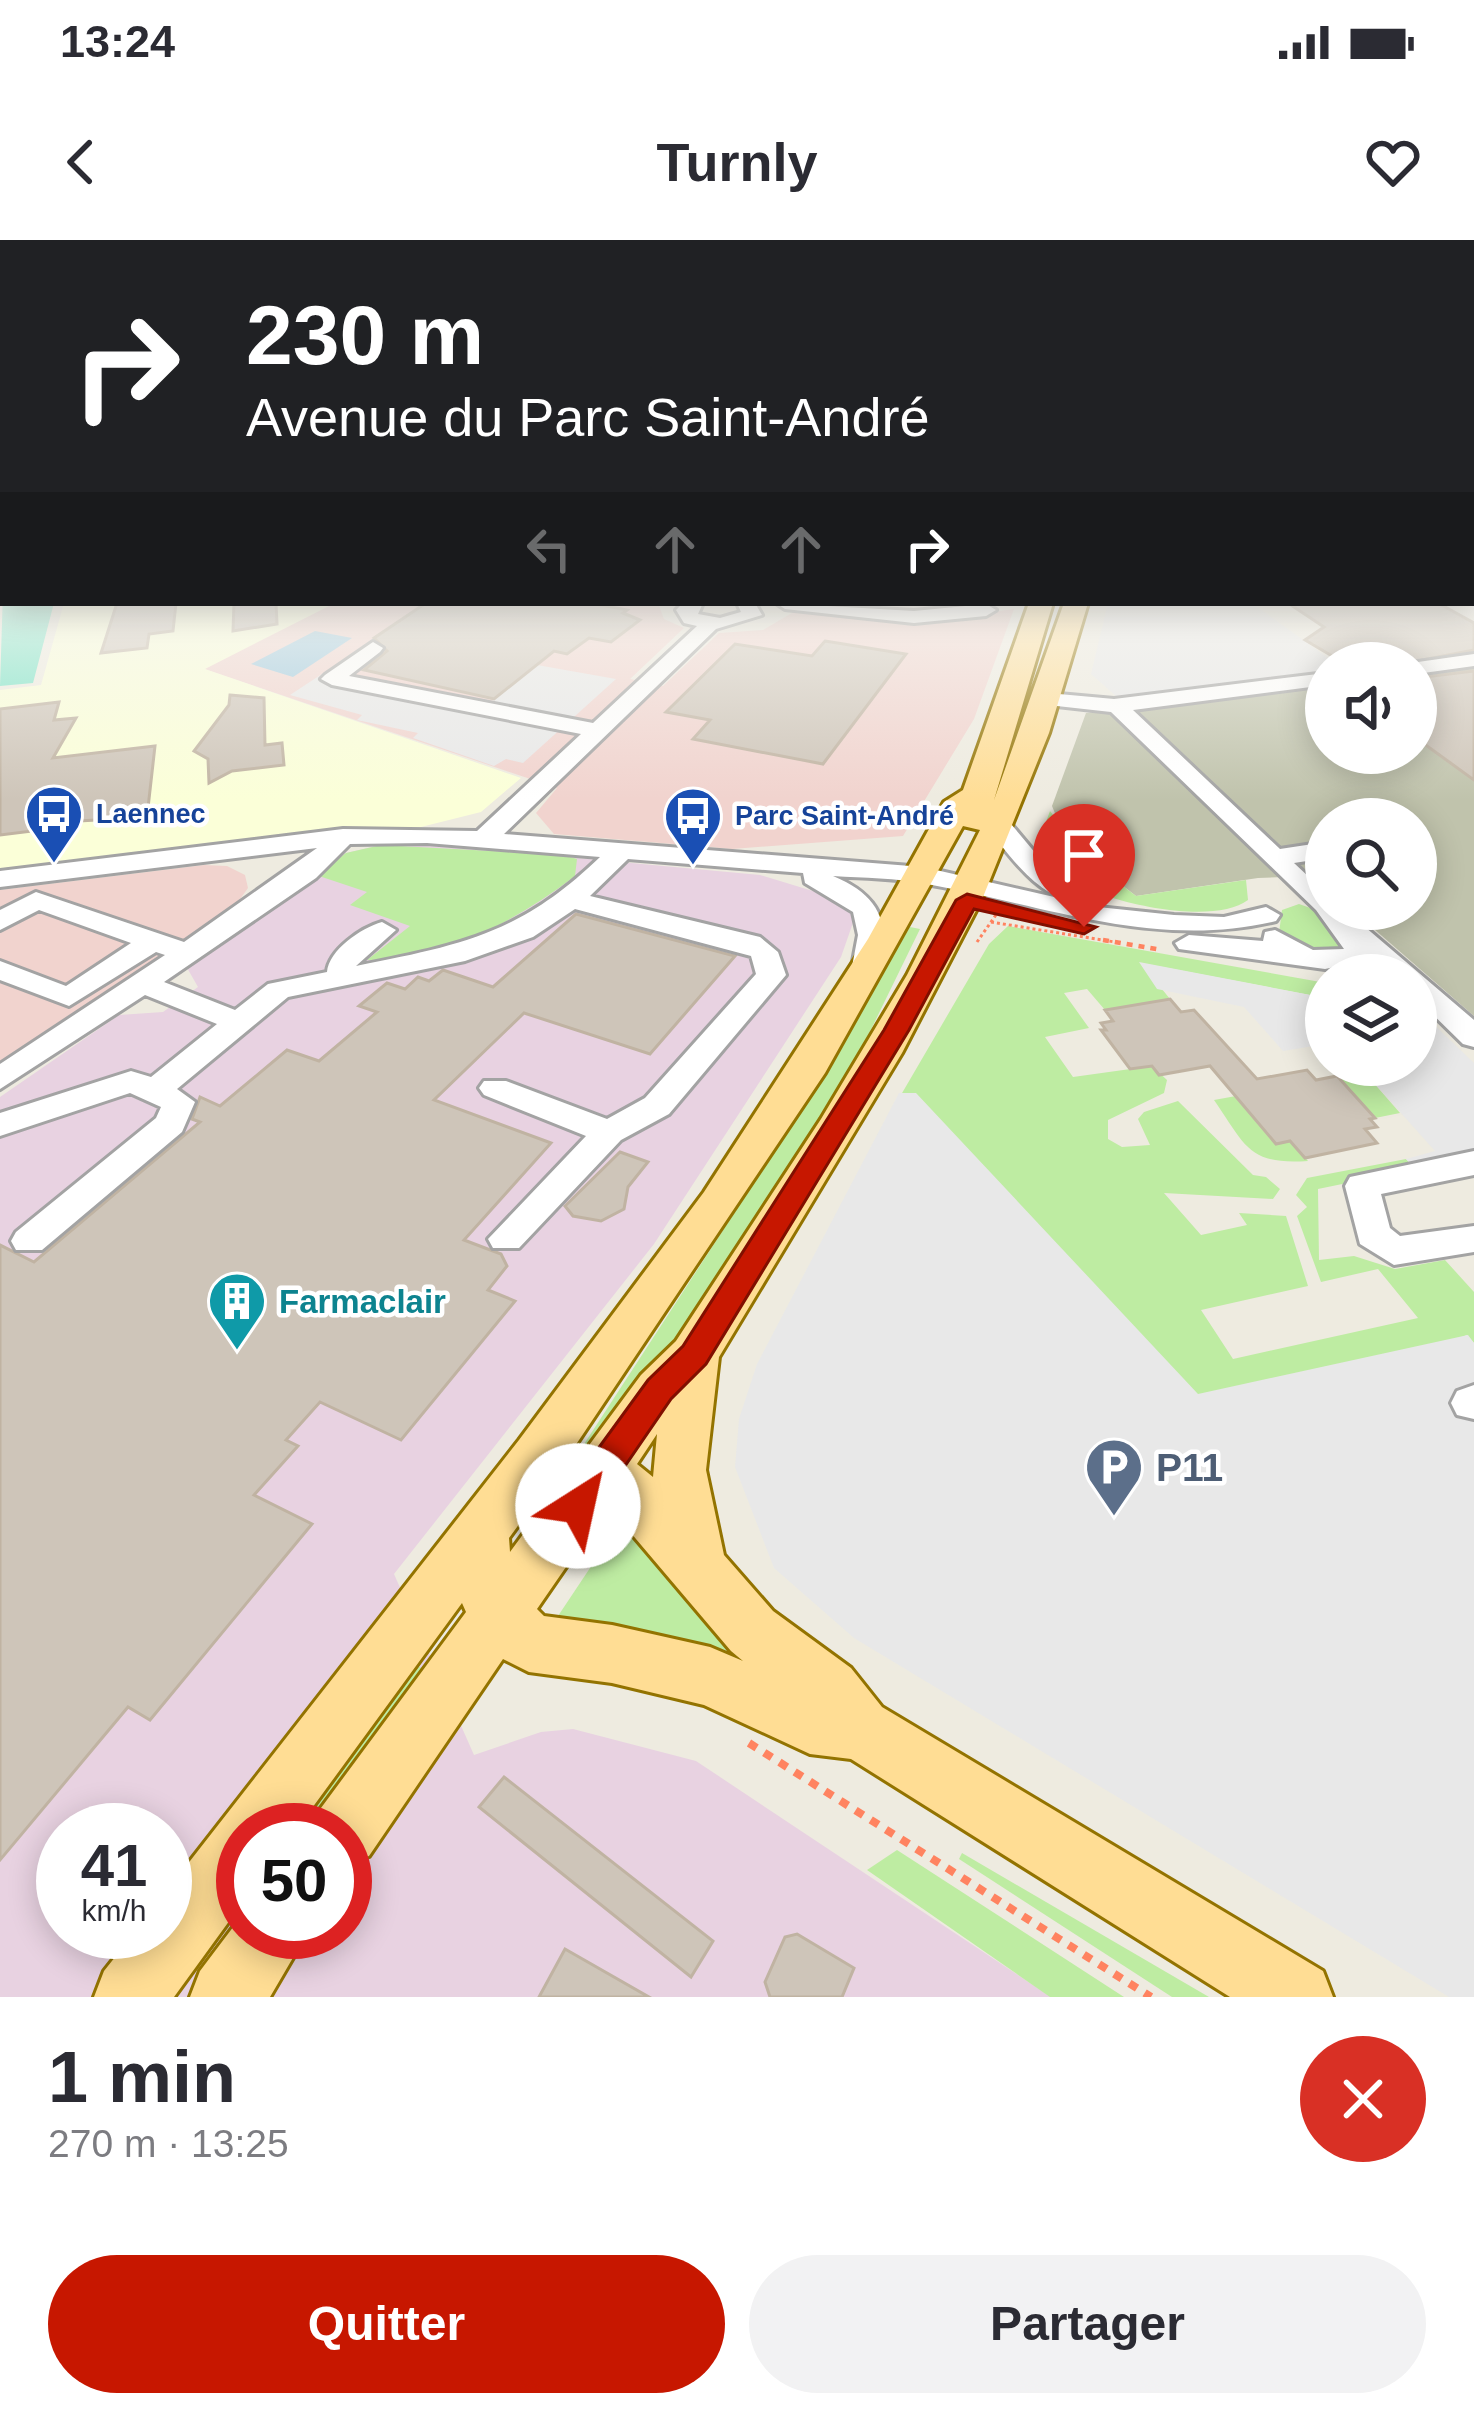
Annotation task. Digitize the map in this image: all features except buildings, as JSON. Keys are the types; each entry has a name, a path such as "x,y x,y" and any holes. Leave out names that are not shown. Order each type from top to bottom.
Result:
{"main road":[{"path":"366,1803 659,1390 694,1355 897,1030 946,886 981,807 976,795 1029,637"},
{"path":"275,1803 735,1185 866,973 1001,829 1066,637"},
{"path":"694,1355 679,1470 697,1565"},
{"path":"516,1480 603,1469 641,1500 752,1631 829,1690 860,1729 1297,1997"},
{"path":"480,1529 484,1584 500,1615 529,1642 710,1676 810,1723 860,1729"},
{"path":"130,1997 216,1882"},
{"path":"226,1997 253,1959"}],"street":[{"path":"483,840 696,637"},
{"path":"373,648 332,679 598,730"},
{"path":"1437,665 1474,660"},
{"path":"1048,700 1114,706 1305,673"},
{"path":"1121,711 1305,887"},
{"path":"1001,829 1038,873 1133,919"},
{"path":"0,1079 307,872 344,836"},
{"path":"0,879 344,836 483,840 714,858 946,886 1133,919 1201,926 1269,910 1293,898 1305,901"},
{"path":"252,847 261,868 261,902"},
{"path":"154,1091 278,990 455,955 523,931 571,900 621,851"},
{"path":"1275,860 1305,854"},
{"path":"714,858 814,877 946,886 1141,938 1288,952 1318,960 1351,957 1359,953 1358,940"},
{"path":"1275,860 1269,910 1276,940 1288,952"},
{"path":"0,894 32,875"},
{"path":"814,877 856,896 869,911 875,931 866,973"},
{"path":"0,922 36,900 187,952"},
{"path":"506,1239 609,1132 657,1106 771,975 772,962 750,943 571,900"},
{"path":"341,975 342,961 382,930"},
{"path":"1349,930 1379,954"},
{"path":"0,970 69,997 153,941"},
{"path":"141,983 238,1022"},
{"path":"1437,1002 1474,1037"},
{"path":"0,1124 131,1081 179,1102 170,1124 29,1240"},
{"path":"495,1088 609,1132"},
{"path":"1474,1163 1362,1186 1373,1235 1394,1251 1474,1238"}],"path":[{"path":"978,941 991,922 1020,922 1174,952"},
{"path":"745,1740 1151,1997"}],"shaded area":[{"path":"54,637 268,637 205,669 521,778 481,812 421,827 340,829 0,870 0,690 41,685"},
{"path":"136,637 674,637 630,679 663,686 715,637 1004,637 974,719 903,836 732,849 554,834 536,813 557,788 204,669"},
{"path":"1100,637 1299,637 1306,642 1305,675 1117,697 1091,674"},
{"path":"537,665 616,679 523,763 506,759 494,766 413,738 418,733 357,720 362,715 290,695 328,670 492,701"},
{"path":"1474,667 1474,1016 1437,984 1437,954 1403,954 1375,930 1437,930 1437,798 1305,798 1305,876 1258,878 1136,896 1090,860 1059,823 1052,806 1086,713 1305,687 1305,774 1437,774 1437,671"},
{"path":"381,845 450,846 760,875 839,899 855,917 841,957 654,1244 394,1574 474,1755 541,1732 573,1729 696,1761 1051,1997 0,1997 0,1097 119,1015 163,1012 198,987 186,966 346,853"},
{"path":"227,866 245,875 248,888 235,906 0,1064 0,890"},
{"path":"1139,962 1305,994 1305,1047 1283,1051 1244,1007 1157,989"},
{"path":"1437,1028 1474,1063 1474,1157 1415,1169 1406,1159 1435,1151 1377,1086 1437,1086"},
{"name":"P11","path":"899,1093 916,1093 1198,1394 1468,1335 1474,1343 1474,1997 1449,1997 854,1638 774,1568 735,1467 739,1419 757,1364"}],"green space":[{"path":"2,637 45,637 33,683 0,686"},
{"path":"1050,811 1086,858 1136,896 1246,880 1248,900 1205,912 1177,911 1088,889 1049,866 1053,858 1043,830"},
{"path":"381,845 577,859 575,876 503,923 424,953 367,960 410,926 350,905 367,892 316,875 346,853"},
{"path":"1305,906 1305,930 1332,930 1341,943 1337,948 1303,948 1279,933 1282,910"},
{"path":"1008,926 1305,979 1305,994 1141,963 1170,999 1105,1010 1087,989 1064,993 1089,1028 1045,1037 1073,1077 1152,1066 1167,1080 1164,1093 1108,1120 1108,1139 1122,1147 1150,1145 1138,1119 1144,1112 1178,1101 1253,1175 1266,1177 1280,1189 1273,1199 1164,1193 1201,1235 1247,1225 1239,1213 1286,1216 1308,1286 1201,1310 1233,1359 1418,1318 1378,1269 1321,1282 1297,1216 1307,1207 1296,1195 1307,1178 1406,1159 1415,1169 1318,1189 1319,1260 1354,1256 1395,1269 1445,1260 1474,1292 1474,1343 1467,1335 1239,1422 873,1250 877,1136 989,944"},
{"path":"910,927 920,929 840,1093 596,1456 575,1458 809,1098"},
{"path":"1346,1086 1376,1086 1400,1113 1375,1118"},
{"path":"1236,1096 1275,1143 1291,1141 1308,1161 1272,1160 1250,1149 1214,1100"},
{"path":"630,1508 739,1651 740,1661 554,1622"},
{"path":"418,1666 436,1678 345,1803 303,1803"},
{"path":"897,1850 1124,1997 1050,1997 867,1870"},
{"path":"962,1853 1209,1997 1172,1997 959,1859"}],"water":[{"path":"303,637 352,638 293,677 251,664"}],"place":[{"name":"Laennec","path":"54,865"},
{"name":"Parc Saint-André","path":"693,867"},
{"name":"Farmaclair","path":"237,1352"},
{"name":"P11","path":"1114,1518"}],"route":[{"path":"578,1506 659,1390 694,1355 897,1030 967,900 1084,927"}]}
